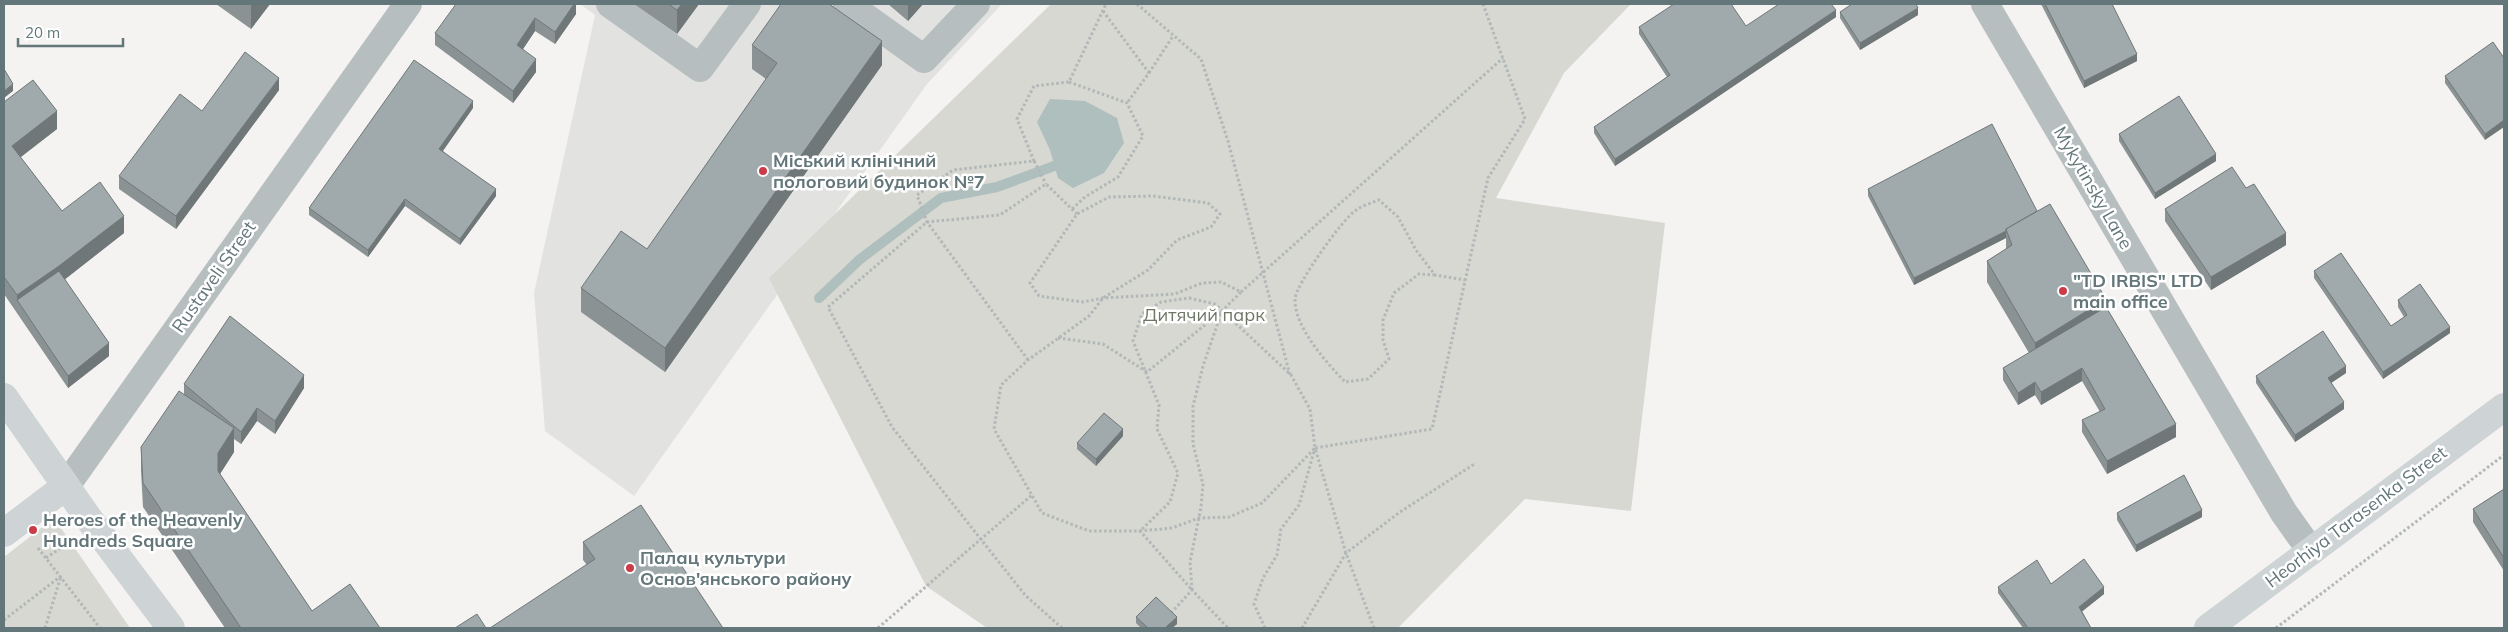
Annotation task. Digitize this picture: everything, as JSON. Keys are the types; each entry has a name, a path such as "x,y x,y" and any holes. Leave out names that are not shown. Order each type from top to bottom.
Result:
{"main road":[{"path":"4,397 66,486 171,628"},
{"name":"Heorhiya Tarasenka Street","path":"2208,628 2504,407"},
{"name":"Rustaveli Street","path":"4,533 66,486"}],"street":[{"name":"Rustaveli Street","path":"66,486 408,4"},
{"path":"610,4 700,68 747,4"},
{"path":"847,4 924,60 976,4"},
{"name":"Mykytinsky Lane","path":"1985,4 2284,513 2311,551"}],"path":[{"path":"1069,82 1106,4"},
{"path":"1137,4 1201,59 1228,141 1262,274 1291,376 1310,409 1315,448 1346,553 1374,628"},
{"path":"1241,292 1221,282 1202,282 1175,294 1103,298 1083,302 1039,296 1030,282 1077,214 1109,197 1152,196 1208,204 1220,214 1211,227 1178,240 1148,270 1103,298 1089,316 1028,360 1001,385 994,429 1042,513 1089,531 1140,531 1172,528 1199,518 1229,518 1262,503 1315,448 1432,429 1488,178 1525,119 1483,4"},
{"path":"1103,12 1149,72"},
{"path":"1127,103 1173,36"},
{"path":"1147,372 1222,311 1503,58"},
{"path":"1072,209 1085,197 1118,177 1143,136 1127,103 1069,82 1034,86 1017,119 1034,161 1046,184 1077,214"},
{"path":"1028,360 927,222 917,195 953,170 1034,161"},
{"path":"1046,184 1000,215 927,222 828,307 892,427 1025,595 1062,628"},
{"path":"1435,275 1416,250 1398,217 1379,200 1354,211 1311,266 1295,298 1302,326 1323,359 1345,382 1368,379 1389,358 1383,340 1383,320 1394,293 1419,274 1465,280"},
{"path":"1140,531 1170,502 1178,473 1157,428 1159,405 1133,341 1142,314 1162,302 1189,298 1215,304 1291,376"},
{"path":"1171,612 1192,590 1190,562 1199,518 1202,484 1193,444 1193,406 1202,366 1222,311"},
{"path":"1058,338 1103,344 1147,372"},
{"path":"1265,628 1254,604 1262,578 1278,555 1281,529 1300,505 1315,448"},
{"path":"2276,628 2504,455"},
{"path":"1302,628 1346,553 1400,512 1476,463"},
{"path":"878,628 1032,495"},
{"path":"1140,531 1228,628"},
{"path":"46,558 70,541"},
{"path":"34,543 100,628"},
{"path":"4,620 61,576"},
{"path":"45,628 61,576"}],"shaded area":[{"path":"580,4 1002,4 927,84 634,496 545,431 534,293 595,15"},
{"path":"1050,99 1085,101 1117,118 1124,143 1104,173 1073,188 1058,178 1050,150 1037,122"}],"green space":[{"name":"Дитячий парк","path":"1051,4 1631,4 1564,73 1496,198 1665,223 1631,511 1525,499 1398,628 987,628 926,586 769,278"},
{"name":"Heroes of the Heavenly Hundreds Square","path":"54,518 130,628 4,628 4,557"}],"building":[{"path":"456,4 574,4 555,32 535,18 517,45 536,59 513,91 435,33"},
{"path":"668,4 682,4 677,10"},
{"name":"Міський клінічний пологовий будинок №7","path":"781,4 829,4 882,41 665,348 581,288 621,231 647,249 777,63 752,45"},
{"path":"1674,4 1731,4 1746,26 1779,4 1831,4 1836,10 1615,159 1594,127 1670,75 1639,27"},
{"path":"1852,4 1916,4 1918,8 1860,43 1840,12"},
{"path":"2045,4 2112,4 2137,54 2084,81"},
{"path":"2493,42 2504,58 2504,120 2485,134 2445,76"},
{"path":"245,52 279,78 176,216 119,176 180,94 202,111"},
{"path":"414,60 473,101 439,149 496,189 460,239 405,199 368,250 309,208"},
{"path":"4,69 13,84 4,91"},
{"path":"33,80 57,111 12,146 62,211 100,182 124,216 59,266 17,295 4,277 4,102"},
{"path":"2179,96 2216,154 2155,193 2119,134"},
{"path":"1992,124 2037,211 2006,229 2006,231 1914,278 1868,189"},
{"path":"2232,167 2246,188 2254,184 2286,233 2211,277 2165,209"},
{"path":"2050,204 2106,299 2035,343 1987,261 2012,245 2006,229"},
{"path":"2341,253 2391,326 2407,315 2398,300 2420,284 2450,327 2383,372 2314,271"},
{"path":"59,271 109,343 68,376 17,300"},
{"path":"2106,307 2176,424 2107,461 2082,420 2105,409 2082,368 2041,392 2035,382 2018,393 2003,368"},
{"path":"230,316 304,375 275,421 257,408 241,432 184,384"},
{"path":"2323,331 2346,366 2328,378 2344,402 2295,435 2256,376"},
{"path":"179,391 234,428 218,453 218,471 312,611 350,584 380,628 241,628 143,483 141,447"},
{"path":"1104,413 1123,429 1096,459 1077,443"},
{"path":"2184,475 2202,510 2136,545 2117,513"},
{"path":"2504,489 2504,558 2473,509"},
{"name":"Палац культури Основ'янського району","path":"641,505 723,628 490,628 595,559 583,542"},
{"path":"2084,559 2104,587 2079,607 2091,628 2028,628 1998,587 2037,560 2051,584"},
{"path":"1156,597 1177,617 1165,628 1148,628 1136,617"},
{"path":"477,614 486,628 455,628"}],"waterway":[{"path":"819,298 859,260 941,198 997,187 1057,165 1061,156"}],"place":[{"name":"Міський клінічний пологовий будинок №7","path":"763,171"},
{"name":"\"TD IRBIS\" LTD main office","path":"2063,291"},
{"name":"Heroes of the Heavenly Hundreds Square","path":"33,530"},
{"name":"Палац культури Основ'янського району","path":"630,568"}]}
